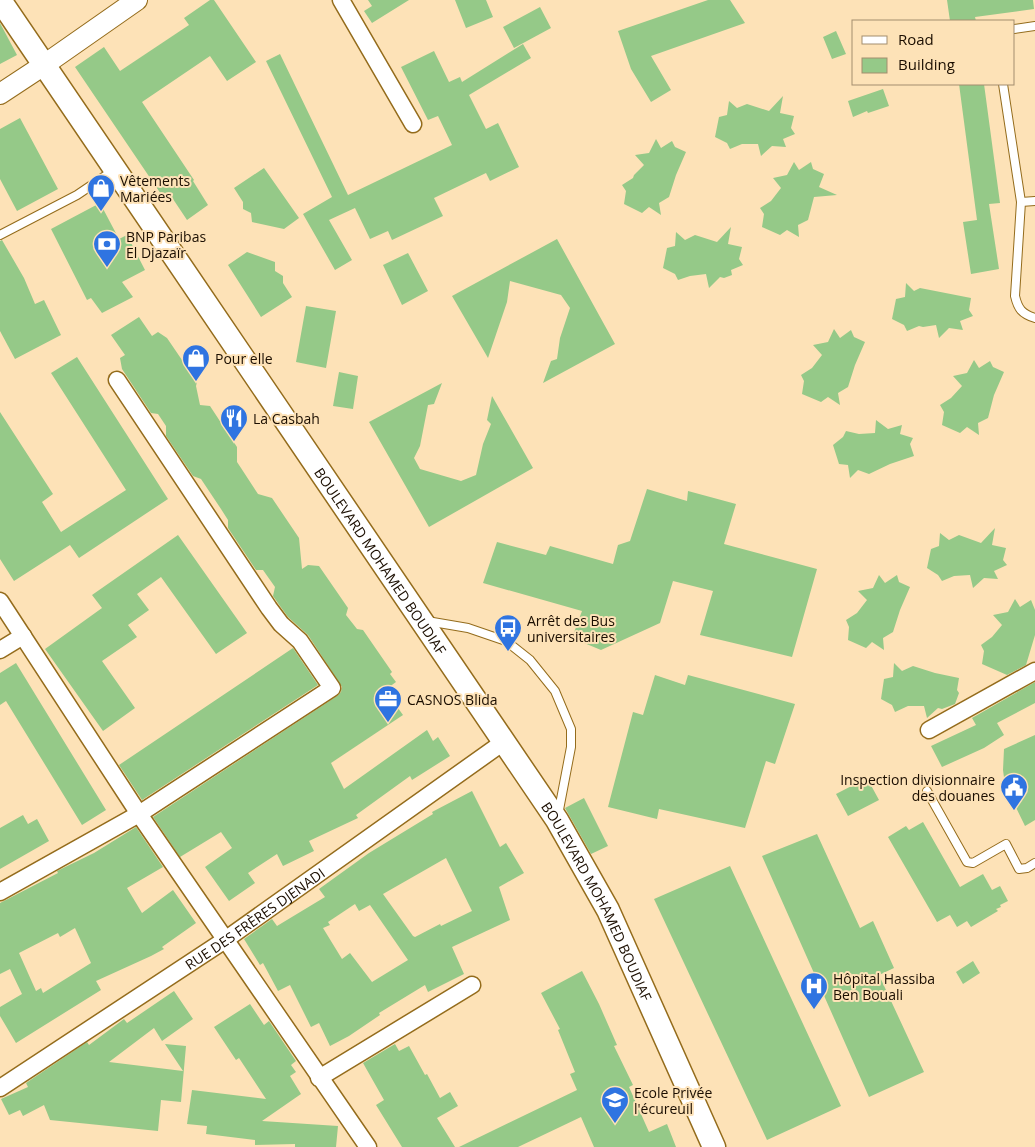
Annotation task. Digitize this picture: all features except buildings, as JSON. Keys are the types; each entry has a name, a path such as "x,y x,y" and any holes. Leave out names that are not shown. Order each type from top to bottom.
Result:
{"main road":[{"name":"BOULEVARD MOHAMED BOUDIAF","path":"0,0 558,820 608,910 714,1147"}],"street":[{"path":"0,94 44,66 136,0"},
{"path":"341,0 412,124"},
{"path":"0,892 139,814 332,688 300,641 281,624 269,608 117,380"},
{"path":"0,601 139,814 368,1147"},
{"path":"0,650 23,636"},
{"path":"928,730 1035,671"},
{"name":"RUE DES FRÈRES DJENADI","path":"0,1088 224,940 505,741"},
{"path":"319,1078 472,985"}],"lane":[{"path":"1015,29 1035,26"},
{"path":"1003,85 1021,202 1015,296 1018,308 1026,315 1035,318"},
{"path":"0,235 77,195 116,169"},
{"path":"1021,202 1035,200"},
{"path":"422,620 468,628 506,641 530,660 555,691 571,729 571,748 558,820"},
{"path":"927,791 967,862 973,863 1006,844 1019,869 1027,868 1035,863"}],"place":[{"name":"Vêtements Mariées","path":"101,212"},
{"name":"BNP Paribas El Djazaïr","path":"107,268"},
{"name":"Pour elle","path":"196,382"},
{"name":"La Casbah","path":"234,442"},
{"name":"Arrêt des Bus universitaires","path":"508,652"},
{"name":"CASNOS Blida","path":"388,723"},
{"name":"Inspection divisionnaire des douanes","path":"1014,811"},
{"name":"Hôpital Hassiba Ben Bouali","path":"814,1010"},
{"name":"Ecole Privée l'écureuil","path":"615,1124"}]}
